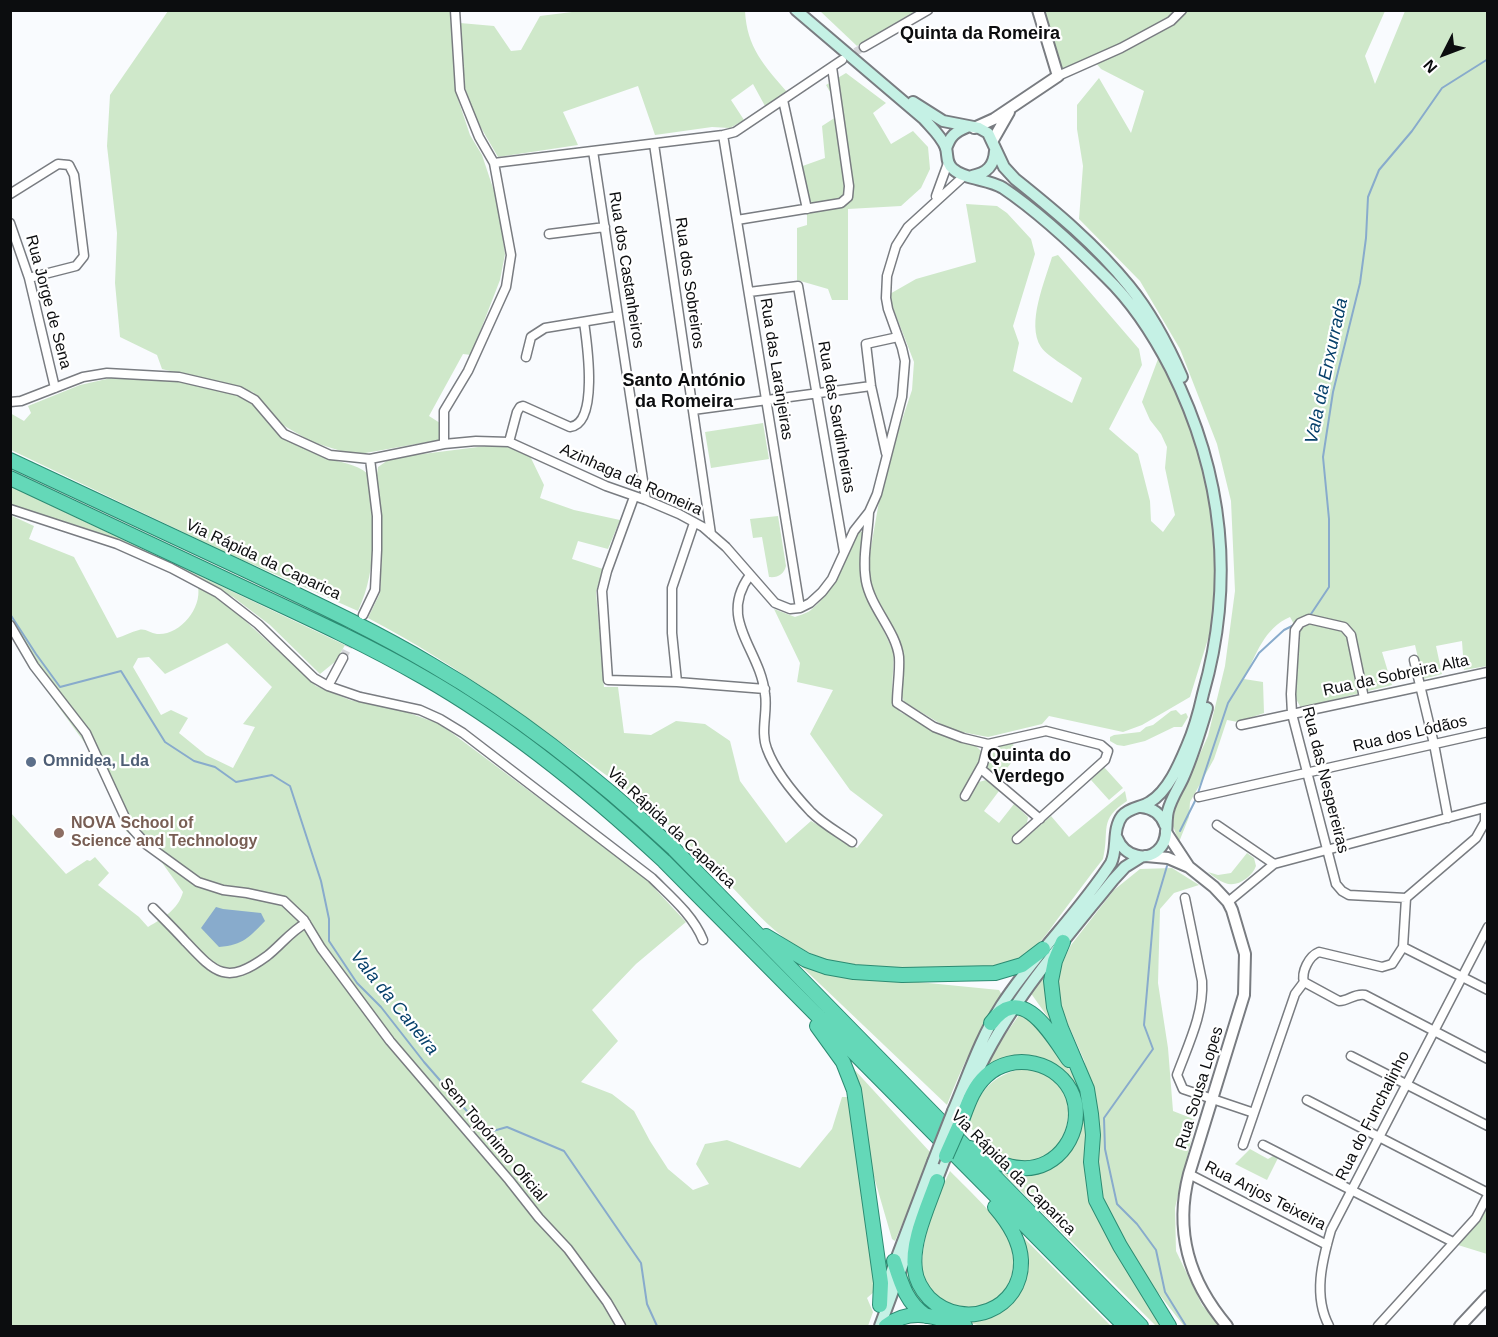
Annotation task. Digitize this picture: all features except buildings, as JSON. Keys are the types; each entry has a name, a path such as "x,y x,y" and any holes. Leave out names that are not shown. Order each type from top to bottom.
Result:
{"highway":[{"name":"Via Rápida da Caparica","path":"10,460 357,622 433,665 509,714 559,750 633,810 753,928 1141,1326"},
{"name":"Via Rápida da Caparica","path":"10,478 345,635 461,701 549,762 622,822 716,912 963,1165 1125,1326"},
{"path":"753,928 806,960 826,967 854,972 902,975 994,973 1022,965 1043,949"},
{"path":"1063,942 1055,961 1051,981 1054,1006 1084,1082 1091,1114 1093,1135 1091,1162 1096,1200 1126,1256 1169,1326"},
{"path":"789,988 843,1062 854,1090 881,1283 880,1305"},
{"path":"991,1023 1001,1012 1021,1007 1029,1010 1045,1025 1084,1082"},
{"path":"960,1142 1012,1167 1041,1165 1060,1153 1071,1139 1075,1126 1075,1105 1068,1085 1055,1072 1042,1065 1019,1062 1000,1067 985,1077 958,1116 936,1170 916,1244 915,1271 918,1282 925,1293 943,1308 965,1315 995,1308 1013,1290 1021,1270 1020,1248 1003,1216 963,1165"},
{"path":"896,1268 907,1298 926,1316"},
{"path":"886,1326 912,1314 965,1326"}],"main road":[{"path":"796,10 924,119 946,149 948,163 954,170 1000,186 1024,203 1108,278 1130,304 1162,353 1188,404 1214,486 1222,571 1216,642 1209,676 1187,746 1156,798 1141,807 1132,809 1119,821 1115,853 1111,863 1043,949 991,1023 958,1116"},
{"path":"804,10 918,106 943,121 988,133 1004,167 1015,179 1090,243 1128,285 1161,334 1184,380 1204,432 1214,465 1224,523 1227,565 1224,624 1219,657 1195,748 1169,806 1162,846 1153,854 1133,855 1125,850 1117,835"},
{"path":"946,149 949,139 955,132 971,127"},
{"path":"968,176 987,170 994,159 994,146"},
{"path":"1141,807 1157,813 1166,830"},
{"path":"958,1116 986,1054 1013,1008 1122,870 1144,856"},
{"path":"874,1326 920,1203 936,1170"},
{"path":"879,1326 896,1268"}],"street":[{"path":"444,444 444,411 468,371 507,287 511,255 494,163 478,135 460,90 455,10"},
{"path":"864,47 928,10"},
{"path":"1038,10 1058,76"},
{"path":"971,127 994,118 1058,76 1121,48 1171,21 1182,10"},
{"path":"494,163 735,132 842,60"},
{"path":"737,220 841,203 846,200 849,194 832,67"},
{"path":"783,100 807,209"},
{"path":"994,146 999,126 1013,106"},
{"name":"Rua das Laranjeiras","path":"723,135 800,608"},
{"name":"Rua dos Sobreiros","path":"654,144 711,534"},
{"name":"Rua dos Castanheiros","path":"593,151 646,500"},
{"path":"800,608 810,603 822,592 835,573 854,531 869,512 877,494 904,381 904,361 886,298 887,276 902,234 924,211 940,189 948,163"},
{"path":"10,194 58,164 69,165 74,175 84,255 76,266 29,278"},
{"path":"924,211 968,176"},
{"name":"Rua Jorge de Sena","path":"10,223 29,278 55,388"},
{"path":"549,234 604,227"},
{"name":"Rua das Sardinheiras","path":"748,292 798,286 844,553"},
{"path":"526,357 529,340 545,328 618,316"},
{"path":"509,442 517,412 523,406 570,427 580,422 589,399 584,322"},
{"path":"887,454 871,386 866,345 898,337"},
{"name":"Azinhaga da Romeira","path":"10,402 21,401 83,377 107,373 179,377 239,391 255,400 284,434 330,455 370,459 444,444 476,441 509,442 606,486 646,500 694,523 726,547 775,603 790,609 800,608"},
{"path":"693,410 871,386"},
{"path":"363,615 375,590 377,550 377,516 370,459"},
{"path":"634,496 602,591 608,680 677,682 765,689"},
{"path":"10,509 117,544 171,568 218,593 258,624 314,678 328,686 360,697 420,710 441,719 463,733 652,878 678,903 700,932 703,940"},
{"path":"869,512 864,569 872,601 899,656 897,704 943,732 988,744 1046,731 1101,745 1108,751 1105,760 1017,839"},
{"path":"677,682 672,633 672,588 694,523"},
{"path":"750,575 738,595 736,618 765,689 764,738 766,748 782,774 812,813 852,842"},
{"name":"Rua das Nespereiras","path":"1364,698 1350,632 1342,626 1307,619 1300,622 1295,630 1292,714 1336,884 1342,891 1349,894 1406,898"},
{"name":"Sem Topónimo Oficial","path":"10,625 34,666 86,733 128,824 147,845 198,882 223,890 284,901 306,923 321,948 390,1041 539,1218 568,1249 621,1326"},
{"path":"328,686 343,658"},
{"path":"1414,660 1434,744 1448,818"},
{"name":"Rua da Sobreira Alta","path":"1241,725 1488,672"},
{"name":"Rua dos Lódãos","path":"1199,797 1488,732"},
{"path":"965,796 981,770 988,744"},
{"path":"981,770 1040,819"},
{"path":"1227,902 1274,864 1486,807 1485,822 1476,838 1406,898 1403,947 1392,964 1385,968 1325,952 1316,953 1310,958 1303,974 1304,982 1295,994 1243,1145"},
{"path":"1217,825 1274,864"},
{"name":"Rua Sousa Lopes","path":"1166,830 1189,867"},
{"name":"Rua Sousa Lopes","path":"1144,856 1168,858 1189,867 1214,886 1232,910 1245,954 1244,995 1184,1194 1184,1241 1191,1267 1204,1296 1227,1326"},
{"path":"1185,898 1203,995 1177,1076 1183,1089 1254,1113"},
{"path":"153,908 203,961 217,972 233,974 266,957 306,923"},
{"name":"Rua do Funchalinho","path":"1329,1326 1320,1297 1331,1230 1488,927"},
{"path":"1403,947 1488,990"},
{"path":"1304,982 1339,1001 1345,1001 1356,994 1365,995 1488,1059"},
{"path":"1351,1056 1488,1126"},
{"path":"1307,1100 1488,1194 1476,1218 1378,1326"},
{"path":"1263,1145 1453,1242"},
{"name":"Rua Anjos Teixeira","path":"1189,1174 1327,1245"},
{"path":"1460,1326 1488,1296"}],"green space":[{"path":"588,10 745,11 746,24 753,46 764,64 787,92 765,106 753,84 731,100 744,120 730,128 712,127 655,135 638,86 563,112 578,145 498,157 476,119 465,88 460,23 494,26 511,51 521,50 540,16"},
{"path":"168,11 450,11 457,96 470,135 482,155 498,203 505,254 500,280 471,355 463,354 429,416 440,423 439,440 354,455 312,442 281,424 253,392 162,369 157,355 120,337 115,283 117,233 107,146 110,95"},
{"path":"820,11 916,11 857,46"},
{"path":"1041,11 1176,11 1140,35 1060,71"},
{"path":"1185,11 1385,11 1365,56 1375,84 1405,11 1487,11 1487,666 1464,670 1462,641 1436,646 1442,674 1423,679 1415,645 1382,652 1392,685 1301,708 1295,697 1300,635 1290,617 1281,622 1267,635 1244,679 1263,682 1264,713 1238,722 1227,720 1214,759 1190,802 1189,817 1179,842 1173,826 1175,809 1208,736 1225,666 1235,591 1231,501 1217,444 1180,349 1140,281 1079,219 1083,166 1077,129 1077,105 1099,78 1131,133 1144,91 1101,69 1096,63 1157,35 1178,20"},
{"path":"846,73 886,103 873,113 891,144 913,131 928,147 930,169 921,188 901,206 848,209 848,300 832,300 828,289 797,280 797,228 807,225 807,209 797,168 825,158 822,126 836,117 837,104 826,85"},
{"path":"966,204 997,206 1007,213 1031,239 1035,254 1013,326 1019,343 1013,371 1072,403 1082,378 1044,351 1037,338 1035,327 1038,302 1045,278 1052,257 1058,255 1139,349 1142,365 1109,429 1138,454 1150,501 1151,521 1163,532 1175,515 1165,468 1167,447 1142,402 1158,359 1183,404 1205,475 1218,566 1212,626 1190,697 1142,725 1123,732 1049,716 1042,724 988,737 951,730 904,702 900,690 903,659 898,638 870,584 868,564 881,490 912,390 914,362 888,295 916,279 976,262"},
{"path":"120,376 190,383 225,391 253,405 289,441 322,457 353,465 368,474 373,527 372,561 365,594 358,611 227,553 11,450 10,413 24,421 31,413 28,406 80,385"},
{"path":"763,423 769,459 711,468 705,432"},
{"path":"486,446 510,447 529,454 544,485 540,498 574,510 620,520 608,549 578,541 572,559 603,569 596,592 604,687 618,687 624,733 651,735 676,721 705,724 730,741 740,781 786,843 811,821 857,848 883,815 850,790 810,734 833,690 797,682 800,663 774,609 795,617 810,610 834,583 859,531 865,533 860,557 862,584 894,653 892,690 900,712 923,724 974,744 982,752 980,762 962,793 969,799 979,782 986,780 999,791 984,811 999,823 1014,804 1028,817 1027,823 1013,836 1021,842 1051,816 1069,837 1125,791 1127,801 1112,814 1107,826 1103,859 1038,944 1023,957 1006,964 955,971 865,967 811,954 775,931 678,834 627,790 468,678 368,618 380,593 382,550 376,483 378,467 391,458"},
{"path":"10,486 345,645 336,661 320,674 270,625 233,597 177,568 82,527 11,505"},
{"path":"10,515 34,526 29,539 74,557 117,638 141,630 157,634 165,633 181,626 193,612 198,587 226,603 316,686 350,700 406,712 440,724 644,877 686,922 636,964 592,1010 618,1041 581,1082 612,1094 634,1111 668,1169 693,1190 709,1184 696,1164 705,1144 727,1140 800,1168 832,1129 842,1097 851,1097 875,1291 867,1298 873,1312 868,1326 11,1326 11,813 66,874 95,857 109,873 98,885 139,917 148,927 174,909 183,892 158,857 126,831 111,788 87,746 47,691 11,633","holes":["227,643 272,687 243,724 255,727 233,768 206,755 179,733 188,718 171,710 161,715 133,667 138,658 149,657 165,674"]},
{"path":"778,516 786,566 780,575 769,577 762,537 753,538 750,519"},
{"path":"1176,710 1181,715 1186,713 1188,717 1182,727 1174,727 1145,741 1124,746 1110,741 1110,737 1114,735 1140,732"},
{"path":"1013,743 1016,757 998,779 987,768 989,757 998,747"},
{"path":"1104,767 1123,788 1109,800 1091,780"},
{"path":"1247,853 1254,858 1256,866 1248,878 1239,883 1225,883 1208,872 1218,875 1231,873"},
{"path":"1172,868 1199,885 1174,893 1160,909 1158,983 1168,1048 1173,1111 1196,1120 1175,1208 1176,1251 1202,1305 1221,1326 1184,1326 1141,1271 1107,1211 1098,1177 1093,1095 1084,1060 1064,1015 1054,979 1071,945 1114,890 1140,869"},
{"path":"800,965 908,981 999,990 1002,995 972,1049 947,1105"},
{"path":"1046,972 1059,1033 1030,992"},
{"path":"1019,1015 1028,1016 1073,1074 1082,1091 1086,1110 1090,1200 1101,1226 1164,1326 1156,1326 1000,1170 1040,1169 1060,1163 1078,1136 1082,1114 1080,1094 1075,1084 1048,1061 989,1067 991,1055"},
{"path":"852,1067 930,1152 895,1241 892,1239 872,1170"},
{"path":"1024,1068 1044,1073 1054,1079 1064,1092 1068,1108 1067,1124 1052,1152 1039,1160 1024,1164 1001,1157 985,1144 966,1123 987,1087 1002,1076"},
{"path":"1250,1149 1268,1159 1273,1156 1278,1158 1267,1180 1235,1164"},
{"path":"950,1171 993,1216 1007,1235 1012,1248 1011,1277 1003,1292 990,1302 975,1306 959,1306 944,1302 932,1292 924,1277 922,1266 926,1238 934,1208"},
{"path":"1487,1206 1487,1254 1458,1245 1480,1220"},
{"path":"1020,1234 1111,1326 986,1326 949,1318 929,1310 917,1301 908,1282 908,1262 947,1315 1011,1300"}],"water":[{"path":"216,907 261,913 265,921 250,936 240,942 219,947 201,928"}],"waterway":[{"name":"Vala da Enxurrada","path":"1309,617 1329,587 1329,519 1323,457 1333,392 1360,283 1366,238 1368,197 1379,170 1412,131 1442,88 1488,59"},
{"name":"Vala da Caneira","path":"10,614 60,687 121,671 165,742 194,761 215,767 236,782 272,775 290,786 321,881 329,919 329,941 357,983 381,1007 424,1062 486,1133 507,1127 564,1151 641,1263 647,1304 657,1326"},
{"name":"Vala da Enxurrada","path":"1198,793 1228,703 1259,653 1284,630 1296,624"},
{"name":"Vala da Enxurrada","path":"1180,831 1196,799"},
{"name":"Vala da Enxurrada","path":"1167,866 1154,910 1144,1025 1153,1049 1104,1118 1105,1149 1117,1204 1137,1224 1156,1250 1165,1292 1186,1326"}],"tunnel":[{"path":"845,58 864,47"},
{"path":"343,658 360,621"}],"place":[{"name":"Omnidea, Lda","path":"31,762"},
{"name":"NOVA School of Science and Technology","path":"59,833"}],"district":[{"name":"Quinta da Romeira","path":"980,34"},
{"name":"Santo António da Romeira","path":"684,391"},
{"name":"Quinta do Verdego","path":"1029,766"}]}
